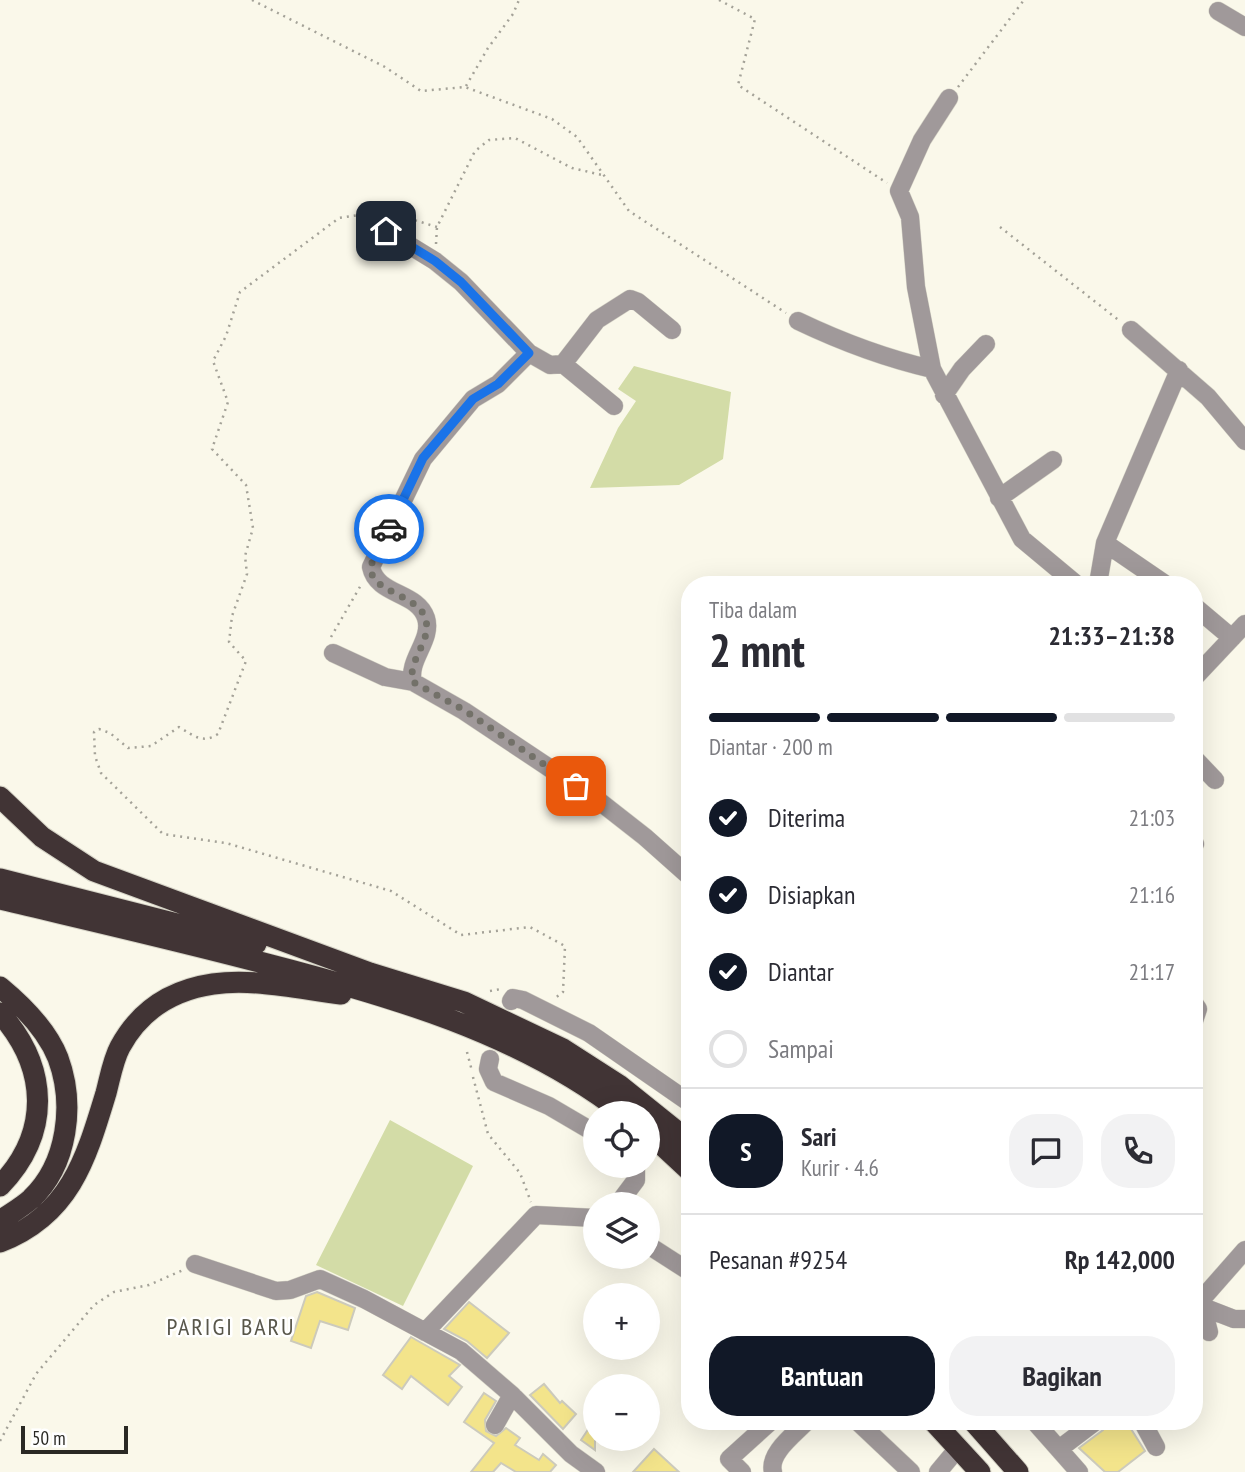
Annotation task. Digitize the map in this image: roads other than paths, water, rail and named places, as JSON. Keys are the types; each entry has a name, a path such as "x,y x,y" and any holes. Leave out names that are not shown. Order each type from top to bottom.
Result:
{"highway":[{"path":"0,797 42,838 94,871 370,973"},
{"path":"0,880 370,973 464,1002 564,1049 619,1085 681,1135"},
{"path":"0,899 227,953 395,1000 544,1061 605,1101"},
{"path":"0,1242 17,1236 44,1218 69,1190 89,1149 119,1048 139,1019 160,1002 183,990 215,984 254,984 395,1000"},
{"path":"0,987 17,1001 40,1027 58,1057 67,1095 65,1136 51,1173 31,1199 0,1221"},
{"path":"0,1013 28,1054 39,1096 35,1133 18,1167 0,1186"},
{"path":"660,1143 681,1163"},
{"path":"941,1430 980,1472"},
{"path":"981,1430 1018,1472"}],"street":[{"path":"1219,11 1245,27"},
{"path":"949,98 922,140 899,191 910,216 916,287 932,369 1021,539 1066,576"},
{"path":"386,231 435,261 461,282 529,353 550,365 563,364 614,406"},
{"path":"563,364 597,320 630,299 638,302 672,330"},
{"path":"798,321 837,340 885,358 932,369"},
{"path":"1131,330 1208,397 1245,442"},
{"path":"944,394 962,369 986,344"},
{"path":"413,682 410,673 427,628 426,617 418,606 379,584 371,567 423,458 473,399 498,384 529,353"},
{"path":"1099,576 1105,543 1179,370"},
{"path":"999,498 1053,460"},
{"path":"1105,543 1154,576"},
{"path":"1203,611 1239,631 1203,669"},
{"path":"332,653 385,677 413,682 464,710 599,801 681,869"},
{"path":"1203,767 1215,780"},
{"path":"507,995 523,1000 589,1033 681,1097"},
{"path":"490,1059 489,1077 494,1082 550,1106 583,1126"},
{"path":"425,1332 536,1215 583,1217"},
{"path":"1203,1296 1245,1250"},
{"path":"660,1253 681,1266"},
{"path":"195,1264 276,1291 290,1290 320,1279 364,1299 460,1351 512,1395 571,1454 596,1472"},
{"path":"1203,1302 1234,1319 1245,1319"},
{"path":"1203,1313 1209,1332"},
{"path":"495,1425 512,1395"},
{"path":"742,1472 729,1459 761,1430"},
{"path":"773,1472 771,1466 778,1453 799,1430"},
{"path":"867,1430 911,1472"},
{"path":"1042,1430 1079,1472"},
{"path":"1059,1449 1084,1430"},
{"path":"1147,1430 1156,1447"},
{"path":"938,1472 958,1448"}],"district":[{"name":"PARIGI BARU","path":"231,1327"}]}
